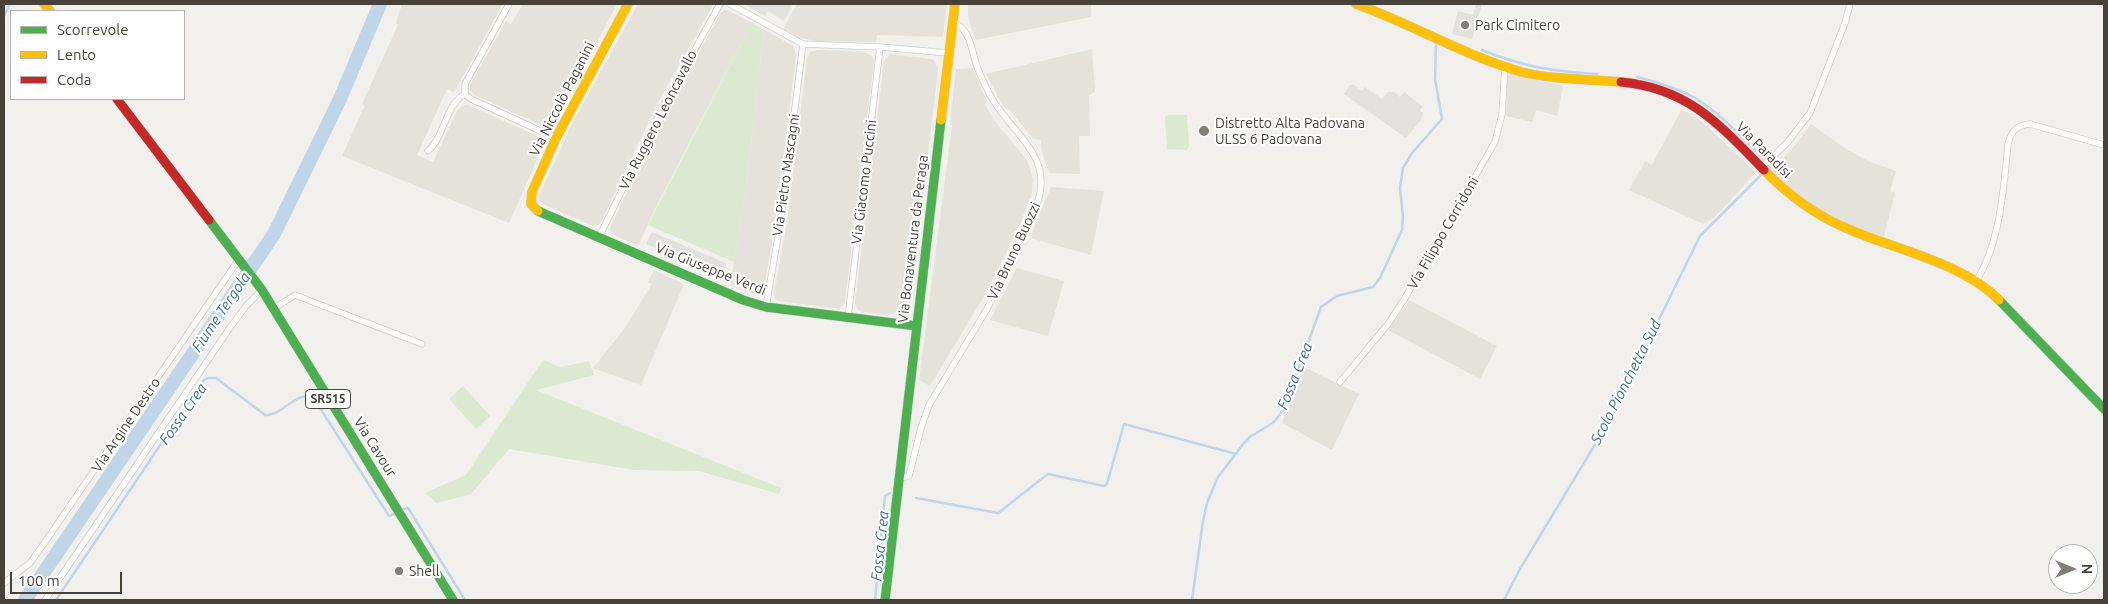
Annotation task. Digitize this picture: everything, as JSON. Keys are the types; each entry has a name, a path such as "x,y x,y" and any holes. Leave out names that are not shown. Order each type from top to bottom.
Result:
{"street":[{"path":"509,4 465,84 465,94 471,100 556,138"},
{"name":"Via Niccolò Paganini","path":"534,209 531,204 532,192 556,138 628,4"},
{"name":"Via Ruggero Leoncavallo","path":"599,238 663,107 720,4"},
{"path":"730,4 803,44 880,47 949,53"},
{"name":"Via Bonaventura da Peraga","path":"885,600 955,4"},
{"name":"Via Paradisi","path":"1356,4 1406,22 1504,66 1545,76 1648,86 1672,94 1702,110 1742,147 1766,164 1799,204 1856,233 1934,260 1976,281 1996,297 2104,409"},
{"path":"1766,164 1788,143 1810,113 1846,23 1850,4"},
{"name":"Via Bruno Buozzi","path":"899,478 910,476 929,405 987,309 1037,204 1041,189 1042,174 1035,156 991,96 977,67 966,33 958,24 953,23"},
{"name":"Via Pietro Mascagni","path":"766,307 781,219 803,44"},
{"name":"Via Giacomo Puccini","path":"848,318 880,47"},
{"name":"Via Filippo Corridoni","path":"1340,382 1388,324 1406,298 1495,142 1502,114 1504,66"},
{"path":"428,151 434,145 454,104 465,94"},
{"name":"Via Cavour","path":"118,100 259,287 453,600"},
{"path":"1976,281 1986,260 1996,228 2008,144 2010,134 2014,129 2023,124 2030,124 2104,145"},
{"name":"Via Giuseppe Verdi","path":"534,209 743,300 766,307 917,326"},
{"name":"Via Argine Destro","path":"4,583 30,563 240,260"},
{"path":"45,600 229,328 259,287"},
{"path":"273,309 295,295 422,344"}],"shaded area":[{"path":"402,4 503,4 454,92 447,89 417,155 433,162 457,111 462,106 468,105 539,137 543,146 509,223 342,156 365,105 362,104 398,25 396,23"},
{"path":"523,4 617,4 553,125 550,127 546,127 474,95 470,90 470,85 506,21 511,24"},
{"path":"638,4 711,4 712,7 657,104 601,222 598,225 592,226 543,204 539,201 539,196 572,124"},
{"path":"744,4 787,4 792,6 784,21 768,11 765,16"},
{"path":"797,4 947,4 943,37 877,35 876,42 816,41 800,38 783,29"},
{"path":"968,4 1091,4 1091,17 975,40 968,16"},
{"name":"Park Cimitero","path":"1476,4 1482,4 1472,39 1452,34 1458,11 1473,15"},
{"path":"724,10 752,23 657,205 638,246 612,234 611,226 655,132 720,14"},
{"path":"764,30 793,46 796,54 776,218 764,289 758,295 730,286 745,196"},
{"path":"1092,49 1095,92 1089,95 1090,136 1079,136 1080,174 1049,173 1042,152 1041,140 1033,139 1010,110 1004,107 986,74"},
{"path":"818,50 865,52 872,56 874,61 845,301 840,309 780,301 775,299 774,294 787,223 807,58 810,52"},
{"path":"890,54 931,59 935,61 938,69 911,301 904,311 888,315 862,312 857,309 855,303 884,61"},
{"path":"973,68 987,101 985,104 993,119 1027,160 1033,179 1032,193 1020,224 986,293 930,386 919,380 952,126 950,125 956,69"},
{"path":"1507,73 1563,86 1557,116 1536,110 1532,122 1506,116"},
{"path":"1350,85 1354,85 1362,91 1365,87 1382,99 1388,92 1394,92 1400,97 1404,92 1422,106 1420,111 1423,113 1421,120 1406,138 1344,94"},
{"path":"1681,110 1692,114 1708,127 1756,172 1716,216 1703,224 1629,190 1645,161 1652,165"},
{"path":"1811,124 1846,149 1870,162 1896,171 1890,191 1895,193 1884,237 1848,225 1813,205 1772,171"},
{"path":"1051,187 1104,191 1091,255 1030,238"},
{"path":"652,232 726,263 725,277 716,275 715,277 655,251 655,248 646,244"},
{"path":"1017,268 1064,281 1048,336 990,320"},
{"path":"654,270 684,284 641,385 593,368 625,328 652,284 648,282"},
{"path":"1409,300 1497,346 1480,379 1388,330"},
{"path":"1304,367 1359,394 1332,450 1282,423"}],"green space":[{"path":"752,23 764,30 745,196 734,262 648,225"},
{"path":"1168,115 1187,115 1189,146 1187,150 1167,149 1165,117"},
{"path":"543,360 560,367 589,361 594,375 536,390 781,488 779,494 699,471 634,470 509,449 471,494 437,503 425,493 466,475"},
{"path":"463,386 490,416 476,429 449,399"}],"waterway":[{"path":"4,16 10,4"},
{"name":"Fiume Tergola","path":"25,600 274,234 340,99 380,4"},
{"name":"Fossa Crea","path":"1192,600 1203,521 1207,503 1218,477 1244,443 1274,422 1284,409 1321,307 1337,296 1373,287 1380,278 1402,230 1403,217 1400,188 1403,168 1412,153 1442,119 1435,79 1436,42"},
{"name":"Scolo Pionchetta Sud","path":"1482,50 1538,67 1567,72 1597,74"},
{"name":"Scolo Pionchetta Sud","path":"1637,77 1681,91 1706,105 1771,166 1769,168"},
{"name":"Scolo Pionchetta Sud","path":"1504,600 1520,569 1608,423 1700,236 1761,175"},
{"name":"Fossa Crea","path":"56,600 204,380 208,378 216,378 265,415 277,412 301,397 313,397 389,516 396,513"},
{"name":"Fossa Crea","path":"916,498 998,513 1048,474 1104,486 1107,484 1124,424 1236,454"},
{"name":"Fossa Crea","path":"875,600 885,496 890,493"},
{"name":"Fossa Crea","path":"401,510 408,508 465,600"}],"traffic: fast":[{"path":"885,600 941,120"},
{"path":"538,211 743,300 766,307 917,326"},
{"path":"209,220 262,290 453,600"},
{"path":"1999,300 2104,409"}],"traffic: slow":[{"path":"44,4 49,10"},
{"path":"538,211 531,204 532,192 556,138 628,4"},
{"path":"941,120 955,4"},
{"path":"1356,4 1459,49 1522,72 1559,78 1621,82"},
{"path":"1764,170 1792,196 1813,211 1848,229 1927,258 1967,276 1999,300"}],"traffic: jam":[{"path":"1621,82 1665,92 1701,111 1733,138 1764,170"},
{"path":"118,100 209,220"}],"place":[{"name":"Park Cimitero","path":"1465,25"},
{"name":"Distretto Alta Padovana ULSS 6 Padovana","path":"1204,131"},
{"name":"Shell","path":"399,571"}]}
